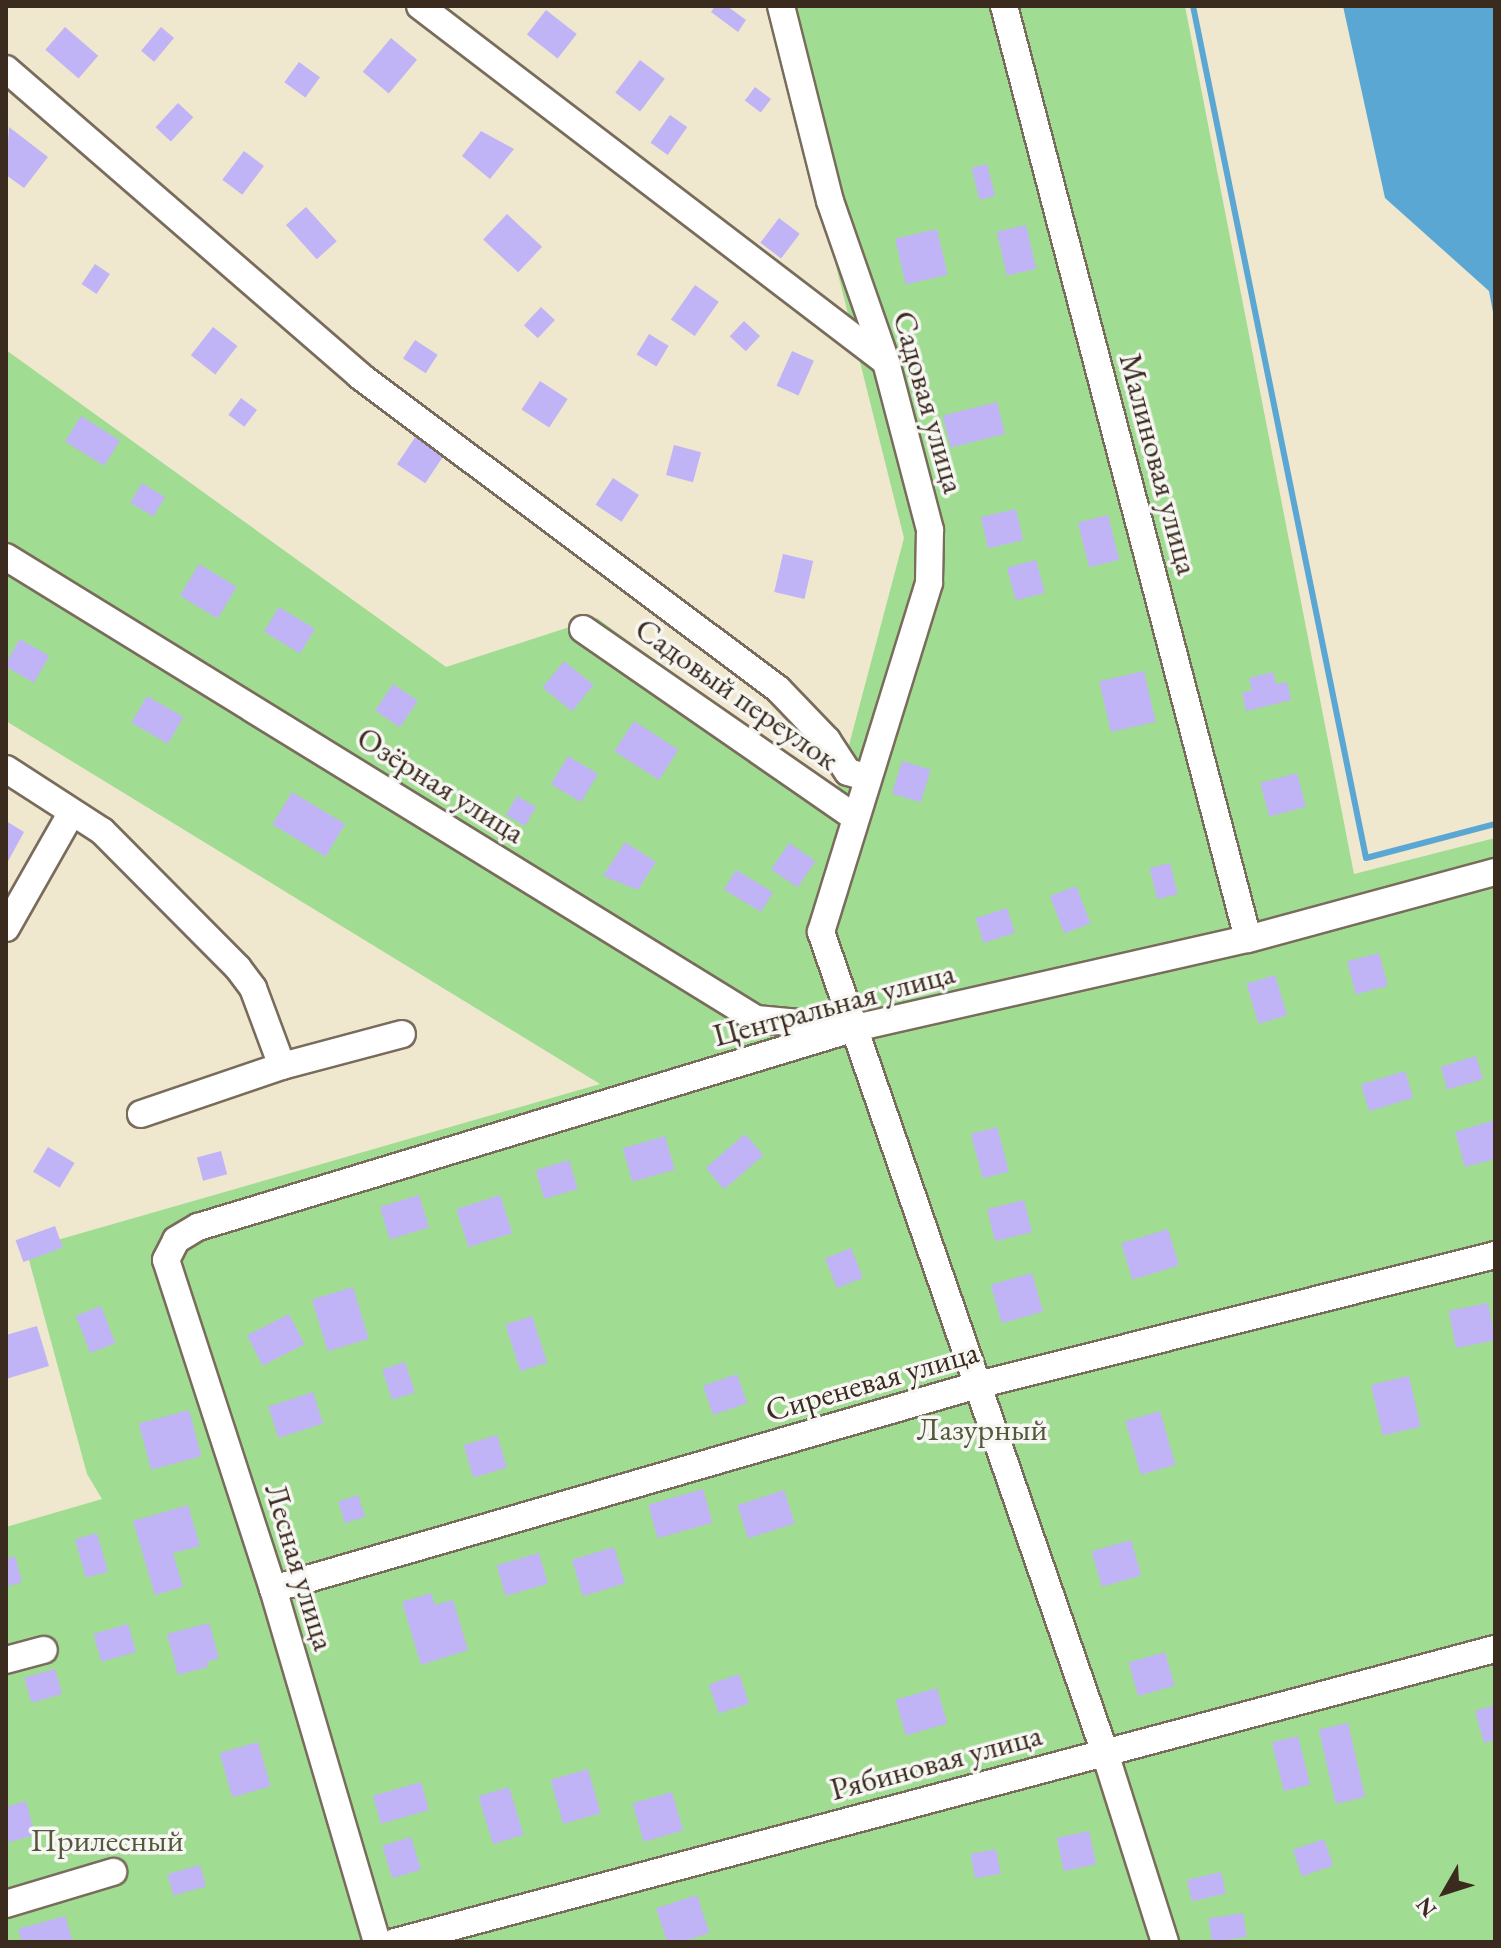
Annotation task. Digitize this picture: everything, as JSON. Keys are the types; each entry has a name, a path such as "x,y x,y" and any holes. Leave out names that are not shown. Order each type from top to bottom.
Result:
{"street":[{"path":"420,6 886,362"},
{"name":"Садовая улица","path":"781,6 830,201 886,362 930,530 929,583 853,816 821,932 974,1386 1105,1753 1165,1942"},
{"name":"Малиновая улица","path":"1004,6 1248,939"},
{"path":"6,69 360,376 778,689 827,740 848,772 866,777"},
{"name":"Озёрная улица","path":"6,557 756,1019 855,1028"},
{"name":"Садовый переулок","path":"583,629 853,816"},
{"path":"6,769 102,831 238,968 253,988 282,1066"},
{"path":"6,928 72,812"},
{"name":"Центральная улица","path":"198,1227 855,1028 1248,939 1495,872"},
{"path":"141,1114 282,1066 402,1034"},
{"name":"Лесная улица","path":"198,1227 176,1240 166,1260 273,1589 377,1942"},
{"name":"Сиреневая улица","path":"273,1589 974,1386 1495,1255"},
{"name":"Рябиновая улица","path":"395,1942 1495,1649"},
{"path":"6,1660 44,1650"},
{"path":"6,1904 113,1872"}],"green space":[{"name":"Лазурный","path":"771,6 1185,6 1354,874 1495,838 1495,1942 6,1942 6,1527 102,1499 87,1474 26,1249 600,1084 6,721 6,350 446,667 597,618 836,794 904,538"}],"water":[{"path":"1343,6 1495,6 1495,323 1489,291 1385,198"}],"building":[{"path":"715,6 727,6 746,20 738,32 711,12"},
{"path":"546,10 577,34 558,58 527,34"},
{"path":"65,27 98,56 79,79 45,50"},
{"path":"161,27 174,38 154,62 141,51"},
{"path":"391,38 417,60 389,94 363,72"},
{"path":"640,60 665,79 640,111 615,93"},
{"path":"299,62 320,77 305,98 284,82"},
{"path":"755,87 771,99 761,113 745,101"},
{"path":"178,103 193,117 171,141 155,127"},
{"path":"670,115 687,127 668,155 650,143"},
{"path":"9,127 48,157 24,188 6,175"},
{"path":"481,131 514,149 490,179 462,156"},
{"path":"244,151 264,166 242,195 222,180"},
{"path":"987,164 995,196 979,200 971,168"},
{"path":"306,207 337,241 317,259 286,225"},
{"path":"507,214 542,247 518,272 483,240"},
{"path":"779,218 800,234 781,258 760,243"},
{"path":"1026,225 1036,269 1007,276 997,232"},
{"path":"937,229 948,275 906,284 895,239"},
{"path":"95,264 110,274 97,294 82,284"},
{"path":"695,285 719,302 695,336 671,319"},
{"path":"541,307 555,320 538,338 524,325"},
{"path":"744,321 760,336 746,351 730,336"},
{"path":"213,327 237,346 215,374 191,355"},
{"path":"649,334 669,346 656,366 637,355"},
{"path":"415,340 438,355 426,373 403,358"},
{"path":"792,351 814,361 798,395 777,386"},
{"path":"540,381 568,399 549,427 521,410"},
{"path":"241,398 257,410 244,427 228,415"},
{"path":"997,402 1005,434 951,448 943,416"},
{"path":"81,416 120,440 104,466 65,441"},
{"path":"416,436 444,455 425,483 397,464"},
{"path":"674,445 701,452 693,482 666,475"},
{"path":"613,478 639,495 622,522 596,505"},
{"path":"142,483 165,497 153,517 130,503"},
{"path":"1016,509 1023,540 988,548 981,517"},
{"path":"1108,515 1119,560 1089,567 1078,522"},
{"path":"783,554 813,561 804,599 774,592"},
{"path":"1036,560 1045,593 1016,601 1007,568"},
{"path":"199,564 237,587 218,618 180,596"},
{"path":"279,607 315,629 300,653 264,632"},
{"path":"20,639 49,656 34,683 6,667"},
{"path":"564,661 594,685 572,711 543,687"},
{"path":"1144,671 1156,722 1111,732 1099,681"},
{"path":"1273,672 1276,684 1287,682 1291,700 1246,711 1242,693 1252,690 1249,678"},
{"path":"393,684 418,701 400,727 375,711"},
{"path":"147,696 183,717 168,744 132,723"},
{"path":"634,721 678,750 659,780 614,751"},
{"path":"568,756 598,774 581,802 551,784"},
{"path":"902,761 931,770 921,802 892,794"},
{"path":"1297,773 1306,807 1269,817 1260,783"},
{"path":"292,792 345,824 326,857 272,825"},
{"path":"517,796 536,807 525,826 506,815"},
{"path":"6,821 24,832 6,865"},
{"path":"625,842 656,862 638,890 603,876"},
{"path":"789,843 816,861 798,887 771,870"},
{"path":"1170,863 1178,894 1157,899 1150,868"},
{"path":"736,870 773,892 761,912 724,890"},
{"path":"1076,886 1090,923 1064,933 1050,896"},
{"path":"1007,908 1015,933 984,943 976,918"},
{"path":"1379,953 1388,986 1356,994 1347,962"},
{"path":"1275,975 1287,1015 1259,1024 1246,984"},
{"path":"1476,1056 1483,1079 1448,1090 1441,1067"},
{"path":"1405,1071 1413,1098 1369,1111 1361,1084"},
{"path":"1495,1120 1495,1159 1465,1167 1455,1132"},
{"path":"997,1127 1009,1171 983,1178 971,1134"},
{"path":"745,1134 763,1155 724,1189 706,1168"},
{"path":"665,1136 675,1170 632,1182 623,1148"},
{"path":"48,1147 75,1163 60,1188 33,1172"},
{"path":"221,1151 227,1174 203,1181 197,1157"},
{"path":"569,1160 578,1189 544,1199 536,1170"},
{"path":"419,1195 429,1228 390,1240 380,1207"},
{"path":"500,1195 512,1233 469,1247 456,1209"},
{"path":"1024,1200 1032,1232 995,1241 987,1209"},
{"path":"55,1226 63,1248 23,1262 16,1240"},
{"path":"1168,1229 1179,1265 1132,1280 1121,1243"},
{"path":"851,1248 863,1278 837,1288 825,1258"},
{"path":"1032,1273 1043,1311 1002,1323 991,1285"},
{"path":"353,1287 369,1339 328,1351 312,1300"},
{"path":"1488,1303 1495,1340 1456,1348 1449,1311"},
{"path":"101,1306 115,1343 90,1353 76,1316"},
{"path":"289,1314 304,1344 263,1366 247,1335"},
{"path":"532,1316 547,1363 521,1371 505,1325"},
{"path":"37,1326 49,1366 6,1379 6,1335"},
{"path":"405,1362 415,1392 392,1400 382,1369"},
{"path":"737,1374 747,1403 713,1415 703,1386"},
{"path":"1409,1376 1421,1427 1383,1435 1371,1385"},
{"path":"313,1392 323,1423 278,1438 268,1407"},
{"path":"189,1410 201,1456 151,1470 139,1423"},
{"path":"1160,1411 1175,1465 1141,1475 1125,1421"},
{"path":"497,1435 507,1468 473,1478 464,1445"},
{"path":"703,1489 713,1523 658,1538 648,1505"},
{"path":"784,1490 795,1523 748,1538 737,1505"},
{"path":"358,1495 365,1517 345,1523 338,1501"},
{"path":"188,1505 200,1546 173,1553 183,1587 155,1595 133,1521"},
{"path":"97,1533 108,1571 86,1578 75,1539"},
{"path":"1131,1540 1141,1576 1102,1587 1092,1551"},
{"path":"614,1547 625,1583 583,1596 572,1560"},
{"path":"539,1553 548,1584 506,1596 497,1565"},
{"path":"15,1556 22,1582 6,1587 6,1559"},
{"path":"431,1593 435,1605 453,1600 468,1650 421,1665 402,1602"},
{"path":"209,1623 219,1658 207,1662 208,1667 178,1675 167,1634"},
{"path":"128,1624 136,1652 101,1662 93,1634"},
{"path":"1165,1652 1175,1686 1138,1696 1128,1662"},
{"path":"55,1669 62,1694 31,1703 24,1678"},
{"path":"739,1674 749,1703 719,1714 709,1684"},
{"path":"937,1688 947,1724 906,1735 896,1700"},
{"path":"1495,1705 1495,1740 1484,1743 1475,1711"},
{"path":"1348,1723 1365,1797 1336,1804 1319,1730"},
{"path":"1298,1736 1310,1785 1284,1791 1272,1743"},
{"path":"258,1742 271,1786 232,1797 220,1753"},
{"path":"588,1769 601,1813 563,1824 551,1780"},
{"path":"421,1782 429,1810 381,1824 373,1796"},
{"path":"509,1787 524,1835 493,1844 478,1796"},
{"path":"672,1792 683,1830 644,1842 633,1803"},
{"path":"26,1801 35,1835 6,1843 6,1807"},
{"path":"1089,1831 1096,1864 1064,1871 1057,1838"},
{"path":"411,1837 421,1870 392,1878 382,1846"},
{"path":"1324,1839 1333,1865 1302,1876 1293,1850"},
{"path":"996,1849 1001,1874 975,1879 970,1854"},
{"path":"200,1865 206,1886 173,1896 167,1874"},
{"path":"1221,1872 1226,1893 1192,1901 1187,1880"},
{"path":"697,1895 709,1933 682,1942 667,1942 656,1908"},
{"path":"1243,1913 1247,1937 1212,1942 1208,1918"},
{"path":"65,1916 73,1942 22,1942 18,1929"}],"waterway":[{"path":"1193,6 1366,858 1495,824"}],"park label":[{"name":"Прилесный","path":"107,1840"}]}
